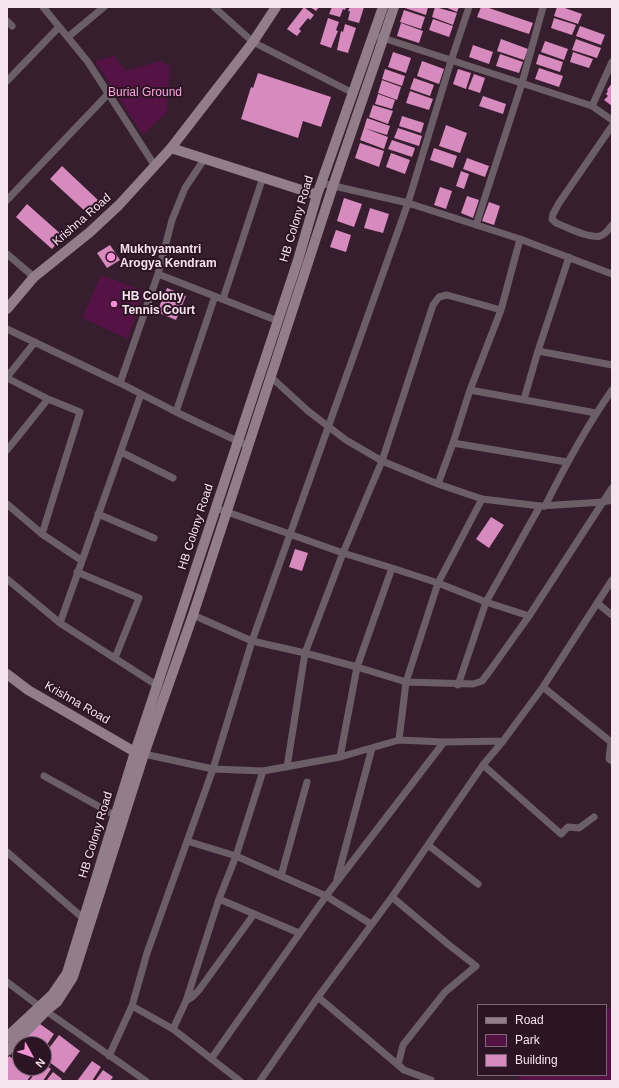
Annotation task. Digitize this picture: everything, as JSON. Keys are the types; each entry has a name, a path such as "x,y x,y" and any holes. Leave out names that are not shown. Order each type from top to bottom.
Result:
{"street":[{"path":"43,7 88,62 155,166"},
{"path":"68,37 104,7"},
{"path":"214,7 253,42 353,93"},
{"name":"Krishna Road","path":"7,309 34,277 90,232 119,205 171,148 253,42 275,7"},
{"name":"HB Colony Road","path":"7,1037 42,1008 67,973 116,816 140,753 158,686 278,321 317,195 383,7"},
{"path":"7,1052 42,1008 57,1002 74,977 140,753 193,615 333,186 394,7"},
{"path":"109,1056 132,1006 147,953 213,769 252,642 408,204 451,61 469,7"},
{"path":"476,225 522,83 543,7"},
{"path":"7,20 12,26"},
{"path":"7,81 59,27"},
{"path":"373,35 592,106 612,120"},
{"path":"592,106 612,62"},
{"path":"7,200 109,93"},
{"path":"612,126 552,214 552,219 556,223 591,236 600,236 607,232 612,225"},
{"path":"171,148 317,195"},
{"path":"120,383 158,274 172,220 184,188 205,158"},
{"path":"223,299 263,177"},
{"path":"321,184 408,204 476,225 520,239 612,274"},
{"path":"438,484 454,442 470,390 501,310 520,239"},
{"path":"7,254 34,277"},
{"path":"524,399 569,257"},
{"path":"158,274 278,321"},
{"path":"288,767 305,653 343,554 382,461 433,304 439,297 447,295 501,310"},
{"path":"176,412 215,296"},
{"path":"7,329 248,446"},
{"path":"35,342 7,378 48,399 80,412 42,534"},
{"path":"538,351 612,365"},
{"path":"271,377 308,412 346,440 382,461 438,484 482,499 543,506 603,502 612,500"},
{"path":"470,390 596,413"},
{"path":"458,685 486,602 596,413 612,390"},
{"path":"60,623 81,560 141,394"},
{"path":"7,450 48,399"},
{"path":"454,442 567,462"},
{"path":"120,452 173,478"},
{"path":"193,615 252,642 357,666 406,682 458,685 473,684 482,681 529,616 612,488"},
{"path":"399,740 406,682 438,583 482,499"},
{"path":"7,504 42,534 81,560"},
{"path":"216,508 343,554 438,583 486,602 529,616"},
{"path":"98,514 154,538"},
{"path":"340,757 357,666 392,568"},
{"path":"77,572 139,598 115,658"},
{"path":"7,579 60,623 158,686"},
{"path":"260,1081 318,997 392,897 483,765 543,687 612,580"},
{"path":"597,603 612,615"},
{"name":"Krishna Road","path":"7,674 28,690 140,753"},
{"path":"543,687 611,742 609,759 612,761"},
{"path":"140,753 213,769 263,771 340,757 399,740 502,742"},
{"path":"211,1059 326,896 444,742"},
{"path":"336,883 372,748"},
{"path":"483,765 561,834 568,828 579,828 594,817"},
{"path":"173,1029 186,1001 219,899 236,856 263,771"},
{"path":"44,776 116,816"},
{"path":"280,876 307,782"},
{"path":"187,841 236,856 326,896 372,924"},
{"path":"428,845 478,884"},
{"path":"7,852 84,919"},
{"path":"392,897 476,966 445,992 404,1045 398,1065"},
{"path":"219,899 299,933"},
{"path":"186,1001 195,995 203,985 254,914"},
{"path":"7,982 146,1081"},
{"path":"318,997 404,1070 431,1080"},
{"path":"132,1006 173,1029 240,1081"}],"green space":[{"name":"Burial Ground","path":"114,56 126,71 160,61 170,66 167,112 143,135 95,61"},
{"name":"HB Colony Tennis Court","path":"101,275 144,291 128,339 82,318"},
{"path":"612,1007 612,1081 521,1081 518,1076 607,1076 607,1010"}],"building":[{"path":"304,7 314,15 310,20 308,18 299,29 301,31 297,36 287,29"},
{"path":"310,7 319,7 316,11"},
{"path":"332,7 346,7 345,10 343,9 340,17 329,14"},
{"path":"350,7 364,7 359,23 348,20 350,11 348,11"},
{"path":"402,7 428,7 426,15"},
{"path":"435,7 457,13 453,25 432,17"},
{"path":"445,7 459,7 457,12"},
{"path":"481,7 486,7 533,23 529,34 477,17"},
{"path":"557,7 562,7 582,14 578,24 554,16"},
{"path":"404,10 425,17 421,29 400,22"},
{"path":"328,18 339,22 336,30 338,31 331,48 320,44"},
{"path":"554,18 576,25 572,35 551,28"},
{"path":"433,19 453,26 449,37 429,30"},
{"path":"401,23 423,31 419,43 397,36"},
{"path":"345,24 356,28 348,53 337,50 341,31 343,32"},
{"path":"580,26 605,35 601,45 576,36"},
{"path":"501,39 528,49 524,60 497,51"},
{"path":"576,39 601,48 597,58 572,50"},
{"path":"545,41 568,49 564,60 541,52"},
{"path":"473,45 493,52 489,64 469,57"},
{"path":"393,52 411,58 406,73 388,67"},
{"path":"573,52 593,59 589,68 570,62"},
{"path":"500,54 523,62 519,73 496,66"},
{"path":"539,54 563,62 560,72 536,64"},
{"path":"422,61 444,69 439,84 417,76"},
{"path":"539,68 563,76 559,87 535,79"},
{"path":"385,69 405,76 402,86 382,79"},
{"path":"458,69 471,73 466,89 453,84"},
{"path":"258,73 331,97 321,127 303,121 298,138 241,119 251,87 253,88"},
{"path":"474,74 485,78 480,93 468,89"},
{"path":"414,78 434,85 430,96 410,89"},
{"path":"382,80 401,87 397,100 378,93"},
{"path":"612,83 612,106 604,100 608,96 606,94 608,91 607,90"},
{"path":"410,91 433,99 429,110 406,103"},
{"path":"378,94 395,100 392,109 375,104"},
{"path":"483,96 506,104 503,114 479,106"},
{"path":"373,105 393,111 388,124 369,117"},
{"path":"402,116 424,123 421,133 399,126"},
{"path":"367,118 390,126 387,135 364,128"},
{"path":"446,125 467,133 460,153 439,146"},
{"path":"364,128 388,137 384,149 360,140"},
{"path":"398,128 422,136 419,146 394,138"},
{"path":"392,140 415,148 412,157 388,149"},
{"path":"360,143 384,151 379,167 355,158"},
{"path":"434,148 457,156 453,168 430,160"},
{"path":"391,153 410,160 405,174 386,167"},
{"path":"467,158 489,166 485,177 463,169"},
{"path":"62,166 99,201 87,213 50,179"},
{"path":"461,171 469,174 464,189 456,186"},
{"path":"440,187 452,191 446,209 434,205"},
{"path":"467,196 479,200 473,218 461,213"},
{"path":"344,198 362,204 354,227 337,221"},
{"path":"489,202 500,206 494,225 482,221"},
{"path":"27,204 63,236 52,249 16,217"},
{"path":"370,208 389,214 383,233 364,228"},
{"path":"336,230 351,235 346,252 330,247"},
{"path":"110,245 120,260 107,268 97,253"},
{"path":"167,288 186,296 176,320 157,312"},
{"path":"491,517 504,525 489,548 476,539"},
{"path":"295,549 308,553 302,571 289,567"},
{"path":"36,1021 54,1034 52,1037 26,1036"},
{"path":"59,1035 80,1051 64,1073 52,1064 52,1044"},
{"path":"9,1056 12,1058 12,1076 30,1076 27,1081 7,1081 7,1059"},
{"path":"92,1061 101,1067 92,1081 77,1081"},
{"path":"103,1070 113,1077 110,1081 95,1081"},
{"path":"53,1072 62,1079 60,1081 46,1081 50,1076 52,1076"},
{"path":"33,1076 46,1076 43,1081 29,1081"}],"place":[{"name":"Mukhyamantri Arogya Kendram","path":"111,257"},
{"name":"HB Colony Tennis Court","path":"114,304"}]}
